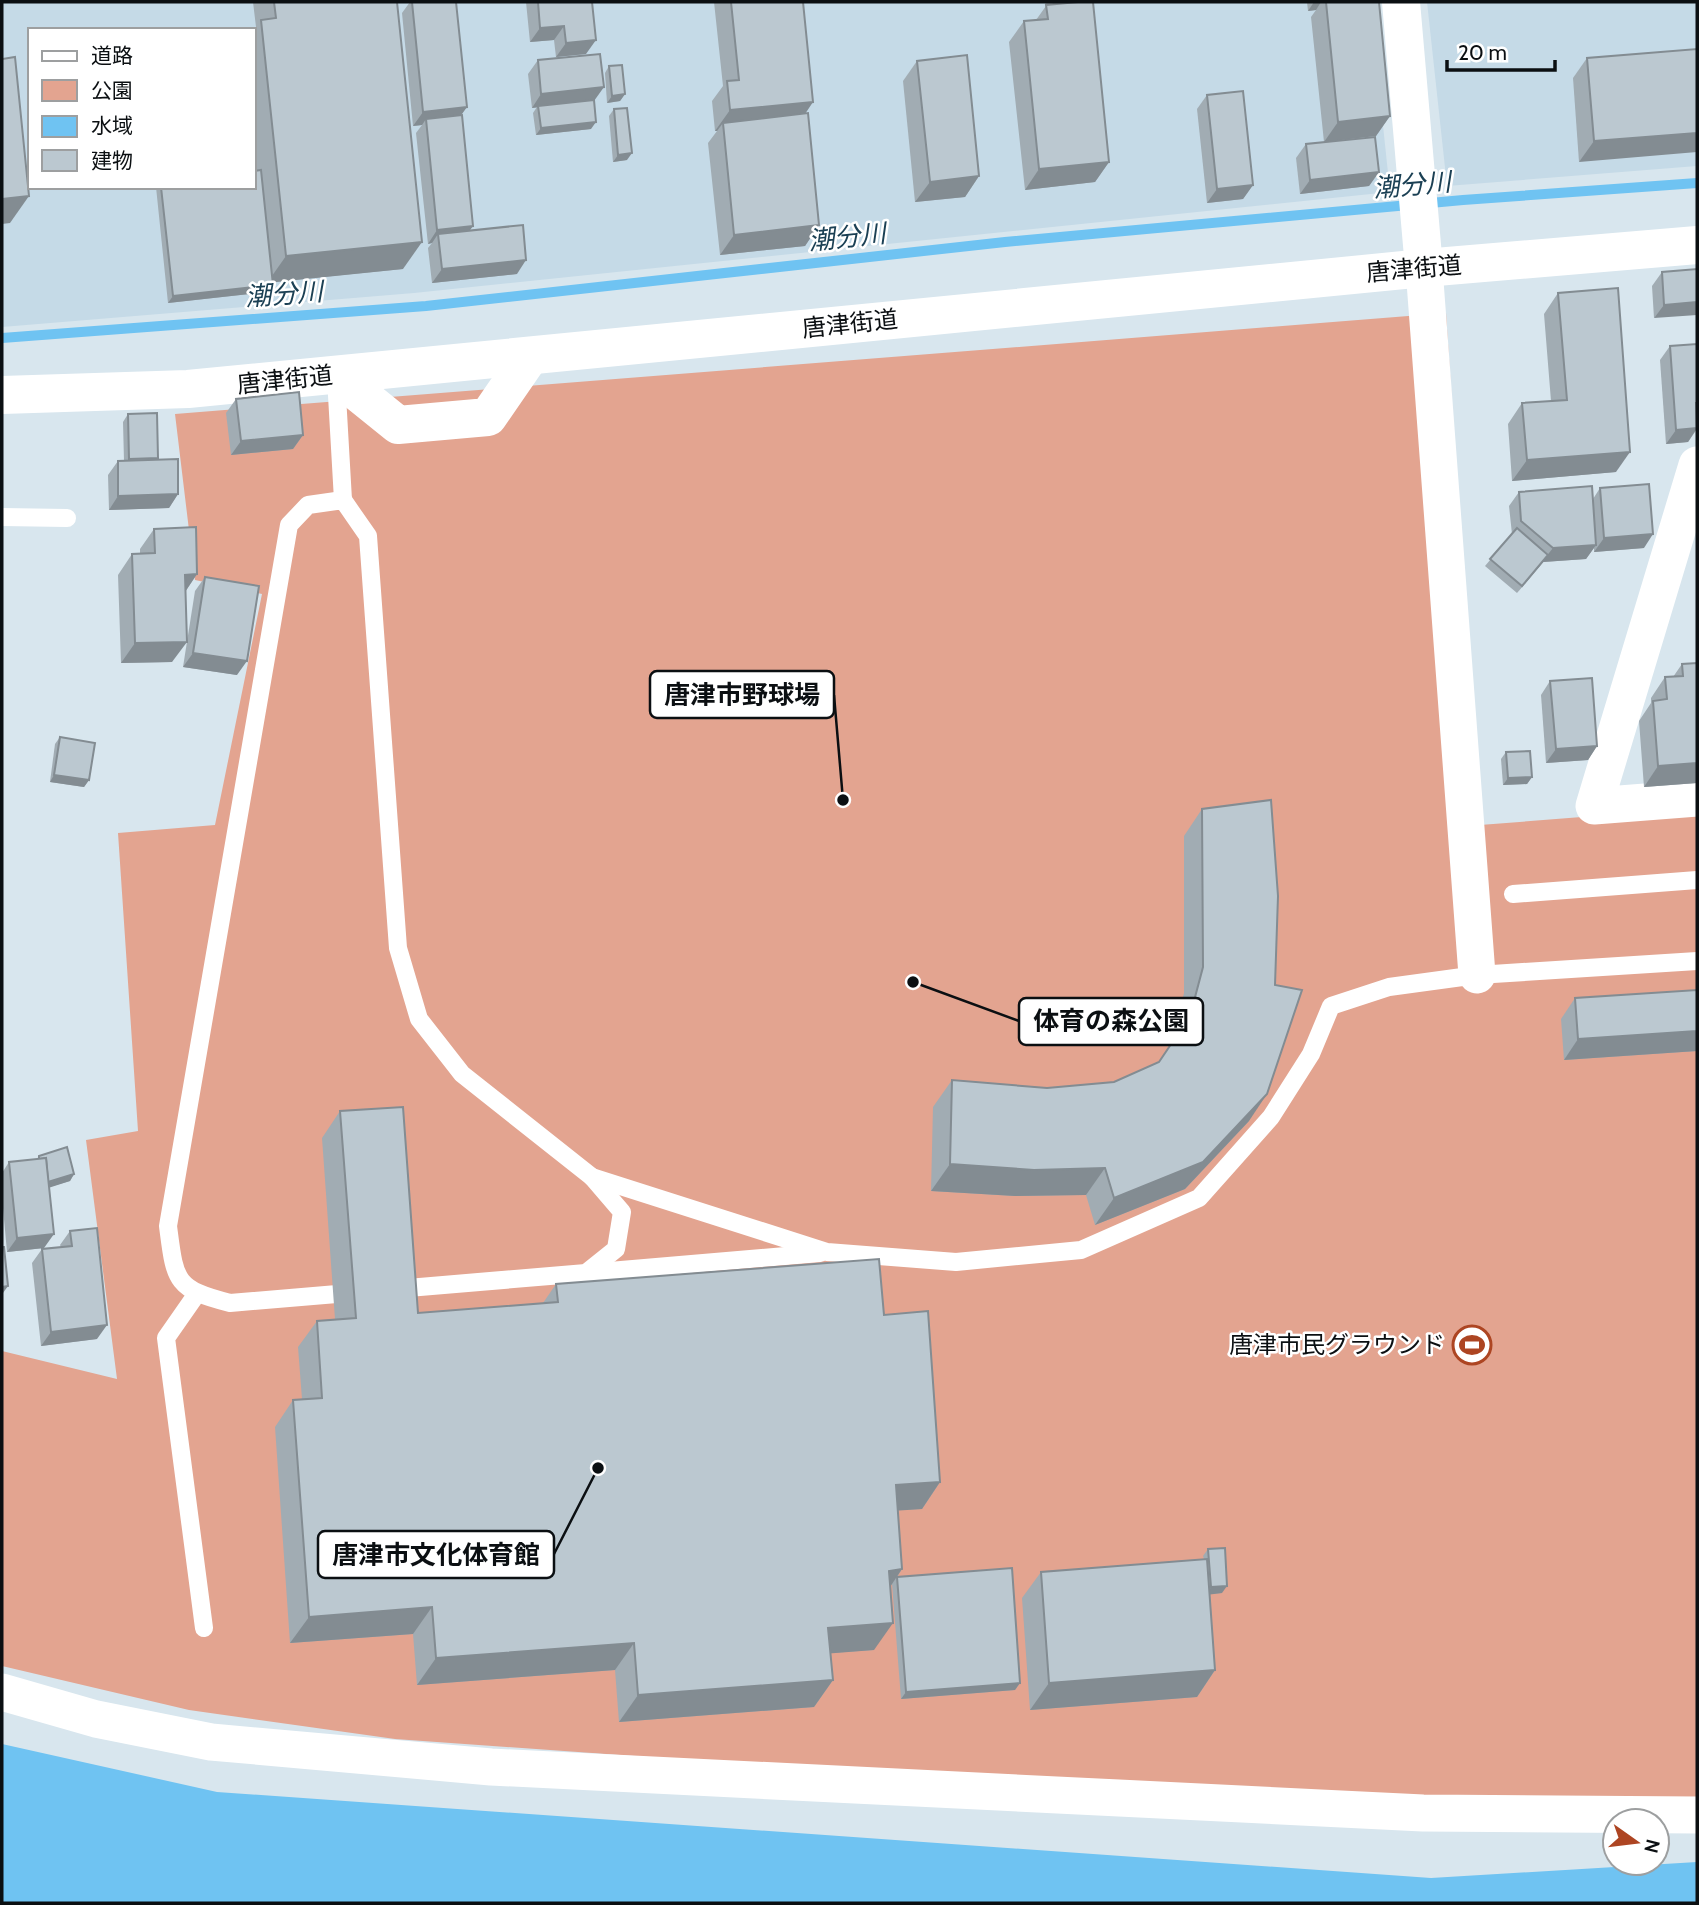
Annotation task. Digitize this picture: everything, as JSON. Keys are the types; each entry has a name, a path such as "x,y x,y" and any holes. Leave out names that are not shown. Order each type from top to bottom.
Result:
{"street":[{"path":"1401,2 1420,202 1477,975"},
{"name":"唐津街道","path":"2,395 188,389 1424,268 1697,245"},
{"path":"336,375 398,425 488,416 530,356"},
{"path":"1695,477 1594,806 1697,798"},
{"path":"2,1692 96,1718 211,1742 491,1767 1423,1813 1697,1815"}],"lane":[{"path":"336,375 343,500 368,536 398,948 419,1019 462,1074 592,1177 622,1212 616,1249 586,1273"},
{"path":"343,500 308,505 289,525 169,1226 175,1273 196,1295 230,1303 827,1252 956,1262 1081,1250 1199,1198 1271,1116 1311,1054 1331,1006 1389,986 1477,975 1697,961"},
{"path":"2,517 67,518"},
{"path":"1513,894 1697,880"},
{"path":"592,1177 827,1252"},
{"path":"196,1295 166,1338 204,1628"}],"shaded area":[{"path":"2,2 1370,2 1390,192 414,293 2,327"},
{"path":"1427,2 1697,2 1697,166 1447,186"}],"green space":[{"path":"1446,313 1480,825 1697,808 1697,1802 1547,1804 860,1772 395,1739 189,1710 2,1666 2,1351 117,1379 86,1140 138,1131 118,833 215,825 262,594 195,580 175,414"}],"water":[{"path":"2,1744 217,1792 1431,1878 1601,1868 1601,1877 1671,1877 1671,1864 1697,1862 1697,1903 2,1903"}],"building":[{"path":"274,2 397,2 422,242 286,256 261,20 276,18"},
{"path":"412,2 456,2 467,107 423,112"},
{"path":"538,2 592,2 596,40 566,43 564,26 540,28"},
{"path":"731,2 803,2 813,102 730,110 727,81 739,80"},
{"path":"1093,2 1109,162 1039,169 1024,21 1048,19 1046,5"},
{"path":"1326,2 1379,2 1390,116 1338,122"},
{"path":"1697,49 1697,133 1594,141 1587,58"},
{"path":"600,54 604,87 541,94 538,60"},
{"path":"967,55 979,176 930,182 917,61"},
{"path":"15,57 29,196 2,199 2,59"},
{"path":"622,65 625,94 612,96 609,66"},
{"path":"1243,91 1253,185 1217,189 1207,95"},
{"path":"594,100 596,122 541,128 538,106"},
{"path":"627,108 632,153 618,155 614,109"},
{"path":"808,113 819,225 734,235 723,123"},
{"path":"462,115 473,226 437,230 426,119"},
{"path":"1375,137 1379,172 1310,180 1306,144"},
{"path":"261,170 273,285 173,296 161,189 256,189 256,171"},
{"path":"523,225 526,260 442,269 438,234"},
{"path":"1697,269 1697,302 1664,305 1662,272"},
{"path":"1618,288 1630,452 1527,460 1522,403 1567,400 1558,293"},
{"path":"1697,344 1697,428 1676,430 1670,346"},
{"path":"299,392 303,435 241,441 236,399"},
{"path":"157,413 158,458 129,459 128,414"},
{"path":"178,459 178,494 118,496 118,461"},
{"path":"1649,484 1653,534 1604,538 1600,488"},
{"path":"1592,486 1596,545 1553,548 1521,521 1519,492"},
{"path":"196,527 197,574 185,575 187,642 135,643 132,554 155,553 154,529"},
{"path":"1517,528 1548,555 1522,586 1490,559"},
{"path":"205,577 259,586 247,661 193,653"},
{"path":"1697,663 1697,763 1658,766 1653,701 1667,699 1665,677 1683,676 1682,664"},
{"path":"1592,678 1597,746 1556,749 1550,681"},
{"path":"60,737 95,743 89,780 54,775"},
{"path":"1530,751 1532,777 1508,778 1506,752"},
{"path":"1271,800 1278,896 1275,985 1302,990 1267,1094 1203,1162 1114,1198 1105,1168 1034,1170 950,1164 952,1080 1047,1088 1114,1082 1159,1062 1190,1016 1203,967 1202,809"},
{"path":"1697,990 1697,1031 1578,1039 1575,998"},
{"path":"403,1107 418,1313 558,1302 556,1284 879,1259 884,1315 928,1311 940,1482 896,1485 902,1569 889,1571 893,1623 828,1628 833,1680 638,1695 634,1643 436,1658 432,1607 309,1617 293,1400 322,1398 317,1321 356,1318 340,1111"},
{"path":"67,1147 74,1174 48,1182 46,1158 39,1159 39,1156"},
{"path":"46,1158 54,1234 17,1238 9,1162"},
{"path":"97,1228 107,1325 51,1332 42,1249 72,1246 70,1231"},
{"path":"2,1247 8,1286 2,1287"},
{"path":"1225,1548 1227,1586 1211,1587 1208,1549"},
{"path":"1207,1559 1215,1670 1049,1683 1041,1572"},
{"path":"1012,1568 1020,1683 906,1692 897,1577"}],"waterway":[{"name":"潮分川","path":"2,338 426,306 1005,242 1463,200 1697,183"}],"place":[{"name":"唐津市野球場","path":"843,800"},
{"name":"体育の森公園","path":"913,982"},
{"name":"唐津市民グラウンド","path":"1472,1345"},
{"name":"唐津市文化体育館","path":"598,1468"}]}
